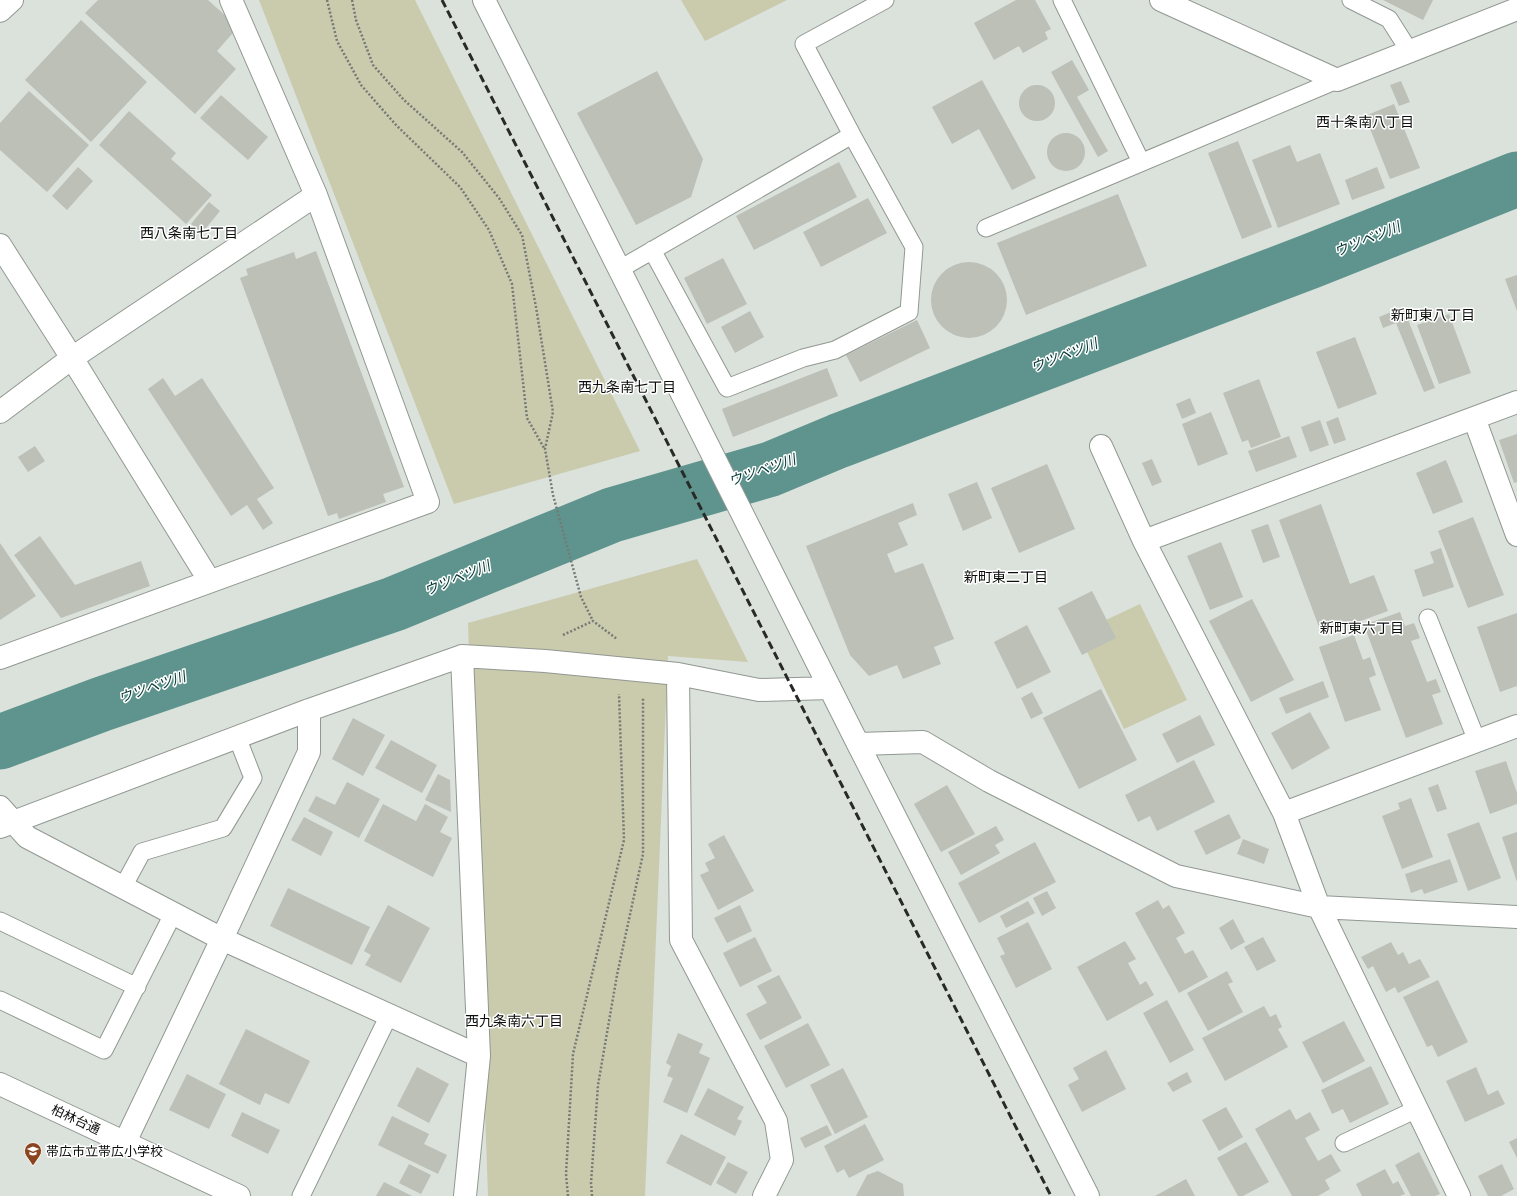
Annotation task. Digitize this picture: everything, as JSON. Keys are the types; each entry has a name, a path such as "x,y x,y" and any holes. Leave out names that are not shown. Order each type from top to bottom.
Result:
{"street":[{"path":"0,11 12,0"},
{"path":"0,658 209,580 428,502 316,195 231,0"},
{"path":"484,0 858,744 1088,1196"},
{"path":"1172,2 1337,80 1517,9"},
{"path":"0,412 72,358 316,195"},
{"path":"0,244 209,580"},
{"path":"1144,541 1517,402"},
{"path":"1474,418 1517,535"},
{"path":"1101,446 1144,541 1284,813 1319,907 1458,1196"},
{"path":"4,819 462,656 545,661 678,674 759,690 830,688"},
{"path":"462,656 479,1056 465,1196"},
{"path":"678,674 681,940 776,1121 782,1160 768,1195"},
{"path":"125,1142 309,752 309,710"},
{"path":"1284,813 1517,726"},
{"path":"858,744 923,742 989,781 1176,876 1319,907 1517,918"},
{"path":"4,819 27,837 222,939 479,1056"},
{"name":"柏林台通","path":"0,1084 239,1196"}],"lane":[{"path":"652,250 727,388 803,358 835,350 909,312 914,247 804,44 885,0"},
{"path":"1062,0 1141,162"},
{"path":"1351,0 1389,19 1410,52"},
{"path":"986,228 1337,80"},
{"path":"620,268 852,135"},
{"path":"1428,618 1477,741"},
{"path":"123,887 142,852 222,828 253,778 237,737"},
{"path":"0,1000 104,1050 174,914"},
{"path":"0,921 137,987"},
{"path":"301,1196 389,1015"},
{"path":"1344,1143 1416,1109"}],"path":[{"path":"327,0 337,41 361,85 396,125 460,187 488,230 512,284 527,418 545,449 553,495 581,597 593,621"},
{"path":"352,0 356,20 373,65 404,100 462,152 499,198 522,235 553,412 545,449"},
{"path":"568,1196 566,1174 573,1054 624,840 619,692 626,692"},
{"path":"592,1196 591,1183 598,1085 617,975 643,854 643,692"}],"green space":[{"path":"259,0 415,0 640,451 454,504"},
{"path":"681,0 787,0 705,41"},
{"path":"697,559 748,662 668,656 645,1196 488,1196 468,623"},
{"path":"1140,604 1187,700 1124,729 1078,633"}],"building":[{"path":"98,0 208,0 238,27 217,51 236,69 195,114 85,13"},
{"path":"1016,0 1035,0 1051,29 1045,32 1048,39 1023,53 1019,46 994,60 974,23"},
{"path":"1383,0 1433,0 1423,20"},
{"path":"81,20 147,82 91,142 25,80"},
{"path":"1072,60 1089,90 1077,97 1108,151 1098,157 1051,72"},
{"path":"657,71 703,159 691,197 636,225 577,113"},
{"path":"982,80 1036,178 1012,190 979,129 952,144 932,107"},
{"path":"1401,81 1410,102 1399,106 1390,85"},
{"path":"1041,85 1050,90 1054,96 1054,110 1050,116 1041,121 1033,121 1024,116 1020,110 1019,99 1024,90 1030,86"},
{"path":"29,91 89,145 47,192 0,150 0,123"},
{"path":"221,95 268,137 248,160 200,118"},
{"path":"1394,104 1420,168 1390,179 1365,116"},
{"path":"129,111 176,153 171,159 212,195 186,224 99,145"},
{"path":"1062,133 1070,133 1077,136 1082,141 1085,152 1082,163 1077,168 1070,171 1062,171 1055,168 1050,163 1047,156 1047,148 1050,141 1055,136"},
{"path":"1238,141 1272,227 1242,239 1208,153"},
{"path":"1290,145 1297,162 1320,153 1340,204 1278,228 1252,160"},
{"path":"839,162 857,197 754,250 736,216"},
{"path":"78,167 93,181 67,210 52,196"},
{"path":"1377,167 1385,188 1352,200 1345,180"},
{"path":"1118,194 1147,266 1026,315 997,243"},
{"path":"868,198 887,233 821,267 803,232"},
{"path":"209,202 220,211 202,233 191,224"},
{"path":"316,251 404,487 383,494 386,502 339,519 337,513 328,516 240,278 248,275 246,269 294,252 296,259"},
{"path":"723,258 747,304 707,324 684,278"},
{"path":"969,262 983,265 996,273 1004,286 1007,300 1004,314 996,327 983,335 969,338 955,335 942,327 934,314 931,300 934,286 942,273 955,265"},
{"path":"1517,275 1517,311 1505,279"},
{"path":"1403,307 1435,388 1424,392 1396,323 1383,328 1379,317"},
{"path":"750,311 764,337 735,353 721,327"},
{"path":"1449,314 1471,373 1439,384 1417,325"},
{"path":"917,320 930,348 860,382 846,355"},
{"path":"1355,337 1377,394 1338,409 1316,352"},
{"path":"827,368 838,396 733,437 722,409"},
{"path":"163,378 175,396 202,378 274,488 257,499 273,523 263,530 247,505 231,516 148,389"},
{"path":"1259,379 1281,437 1251,448 1248,440 1242,442 1223,393"},
{"path":"1190,398 1196,413 1182,419 1176,404"},
{"path":"1211,412 1228,454 1198,466 1182,424"},
{"path":"1338,417 1346,440 1334,444 1326,422"},
{"path":"1320,420 1329,445 1310,452 1301,427"},
{"path":"1517,434 1517,482 1514,483 1499,440"},
{"path":"1289,436 1297,457 1256,472 1248,451"},
{"path":"35,446 45,461 28,472 18,457"},
{"path":"1152,459 1162,482 1152,486 1142,463"},
{"path":"1446,460 1463,502 1433,514 1416,473"},
{"path":"1047,464 1075,529 1019,553 991,488"},
{"path":"977,482 992,518 963,531 948,494"},
{"path":"913,503 917,515 898,523 908,545 887,554 895,573 923,563 954,639 934,647 941,664 903,679 897,665 869,676 850,655 806,546"},
{"path":"1321,504 1350,584 1374,575 1388,611 1322,635 1279,520"},
{"path":"1473,517 1504,595 1468,608 1438,531"},
{"path":"1268,524 1280,557 1263,563 1251,530"},
{"path":"40,536 75,585 141,561 150,586 61,618 14,555"},
{"path":"1221,542 1243,597 1210,610 1187,556"},
{"path":"0,543 36,596 0,620"},
{"path":"1441,548 1454,587 1423,597 1414,570 1434,563 1430,552"},
{"path":"1092,591 1116,638 1082,655 1058,608"},
{"path":"1252,599 1294,680 1251,702 1209,621"},
{"path":"1400,612 1405,626 1414,623 1420,638 1411,641 1427,682 1436,679 1441,692 1432,695 1443,724 1406,738 1364,625"},
{"path":"1517,613 1517,686 1500,692 1477,627"},
{"path":"1027,625 1051,672 1017,689 994,642"},
{"path":"1354,635 1363,660 1370,657 1376,675 1369,678 1381,710 1345,722 1319,647"},
{"path":"1323,681 1329,697 1286,714 1279,698"},
{"path":"1101,689 1137,760 1079,789 1043,718"},
{"path":"1032,692 1043,713 1031,719 1021,698"},
{"path":"1310,712 1330,748 1292,770 1271,733"},
{"path":"1200,715 1215,745 1177,763 1162,734"},
{"path":"353,718 385,735 363,776 332,759"},
{"path":"391,740 437,765 422,793 375,768"},
{"path":"1194,760 1215,802 1157,831 1150,816 1138,822 1125,795"},
{"path":"1506,761 1517,793 1517,804 1490,814 1475,771"},
{"path":"438,774 450,780 451,812 425,800"},
{"path":"347,782 380,799 359,838 308,811 316,796 335,805"},
{"path":"1438,784 1447,809 1437,812 1428,788"},
{"path":"947,785 975,834 941,852 914,804"},
{"path":"1411,798 1433,857 1402,869 1382,816 1400,809 1398,803"},
{"path":"383,804 416,821 425,804 448,817 440,832 452,838 433,877 364,841"},
{"path":"1229,814 1241,838 1206,855 1194,831"},
{"path":"304,817 333,832 321,856 291,840"},
{"path":"1479,822 1501,878 1468,891 1447,834"},
{"path":"996,826 1004,840 995,845 1000,853 961,875 948,852"},
{"path":"1517,832 1517,882 1502,837"},
{"path":"724,835 754,891 718,910 700,875 709,871 705,863 715,858 708,844"},
{"path":"1243,839 1269,849 1264,864 1237,854"},
{"path":"1035,842 1056,882 979,923 958,883"},
{"path":"1450,859 1458,882 1424,894 1422,889 1411,893 1405,874"},
{"path":"288,888 370,927 352,965 270,926"},
{"path":"1047,891 1056,908 1042,916 1033,898"},
{"path":"1158,900 1163,909 1169,905 1185,933 1176,938 1185,954 1193,950 1208,977 1179,993 1135,913"},
{"path":"1028,901 1035,913 1006,928 1000,916"},
{"path":"388,905 430,928 401,983 365,965 371,955 364,951"},
{"path":"740,905 752,931 727,943 714,918"},
{"path":"1233,919 1245,942 1231,950 1219,928"},
{"path":"1028,922 1052,969 1016,988 1000,956 1005,954 997,938"},
{"path":"755,937 772,971 740,987 723,953"},
{"path":"1263,937 1276,961 1257,971 1244,947"},
{"path":"1125,941 1136,959 1128,963 1140,985 1146,981 1154,995 1107,1021 1077,967"},
{"path":"1391,942 1398,955 1403,952 1409,964 1420,959 1430,977 1398,993 1395,987 1386,992 1373,966 1368,969 1361,957"},
{"path":"1227,971 1233,982 1228,984 1243,1012 1208,1031 1187,993"},
{"path":"779,975 802,1018 760,1040 746,1014 767,1003 757,986"},
{"path":"1438,980 1468,1042 1438,1057 1432,1045 1427,1047 1403,997"},
{"path":"1167,1000 1194,1050 1170,1063 1143,1013"},
{"path":"1264,1006 1270,1017 1276,1014 1282,1027 1278,1029 1288,1047 1225,1081 1202,1038"},
{"path":"1344,1021 1365,1061 1323,1083 1302,1042"},
{"path":"808,1023 830,1065 786,1088 764,1046"},
{"path":"246,1029 310,1061 289,1104 265,1093 260,1105 219,1084"},
{"path":"678,1033 703,1044 699,1053 710,1058 687,1113 663,1102 673,1078 667,1076 671,1066 666,1063"},
{"path":"1106,1050 1126,1089 1082,1112 1068,1085 1079,1079 1073,1068"},
{"path":"1371,1066 1389,1104 1350,1123 1343,1109 1332,1114 1321,1090"},
{"path":"417,1067 449,1084 429,1123 397,1106"},
{"path":"1476,1067 1488,1095 1498,1090 1505,1104 1465,1122 1446,1081"},
{"path":"843,1068 868,1117 835,1134 810,1085"},
{"path":"1187,1072 1192,1082 1173,1092 1167,1083"},
{"path":"187,1074 226,1094 209,1129 169,1110"},
{"path":"708,1088 744,1107 737,1119 742,1121 735,1136 694,1115"},
{"path":"1226,1107 1243,1137 1219,1151 1202,1120"},
{"path":"1290,1109 1296,1120 1310,1112 1320,1130 1305,1138 1318,1161 1331,1154 1341,1171 1325,1180 1330,1189 1318,1196 1292,1196 1255,1129"},
{"path":"242,1112 280,1130 268,1154 231,1136"},
{"path":"392,1116 429,1134 424,1144 447,1155 438,1174 378,1145"},
{"path":"865,1124 884,1160 849,1178 844,1169 837,1173 824,1146"},
{"path":"827,1125 832,1135 805,1148 800,1138"},
{"path":"681,1134 726,1157 711,1186 666,1163"},
{"path":"1517,1138 1517,1158 1509,1142"},
{"path":"1246,1142 1269,1182 1243,1196 1238,1196 1217,1158"},
{"path":"1419,1152 1440,1194 1435,1196 1411,1196 1395,1165"},
{"path":"728,1162 748,1172 736,1194 716,1183"},
{"path":"409,1164 431,1175 421,1194 399,1183"},
{"path":"1502,1164 1514,1189 1501,1196 1488,1196 1478,1176"},
{"path":"1385,1169 1393,1184 1398,1181 1405,1194 1400,1196 1362,1196 1356,1184"},
{"path":"878,1171 903,1184 904,1196 856,1196 867,1175"},
{"path":"1186,1179 1195,1196 1155,1196"},
{"path":"384,1182 412,1196 376,1196"}],"waterway":[{"name":"ウツベツ川","path":"0,742 102,704 394,604 612,515 771,469 838,441 1311,261 1517,179"}],"railway":[{"path":"442,0 1051,1196"}],"place":[{"name":"帯広市立帯広小学校","path":"33,1166"}],"district":[{"name":"西十条南八丁目","path":"1365,122"},
{"name":"西八条南七丁目","path":"189,233"},
{"name":"新町東八丁目","path":"1433,315"},
{"name":"西九条南七丁目","path":"627,387"},
{"name":"新町東二丁目","path":"1006,577"},
{"name":"新町東六丁目","path":"1362,628"},
{"name":"西九条南六丁目","path":"514,1021"}]}
